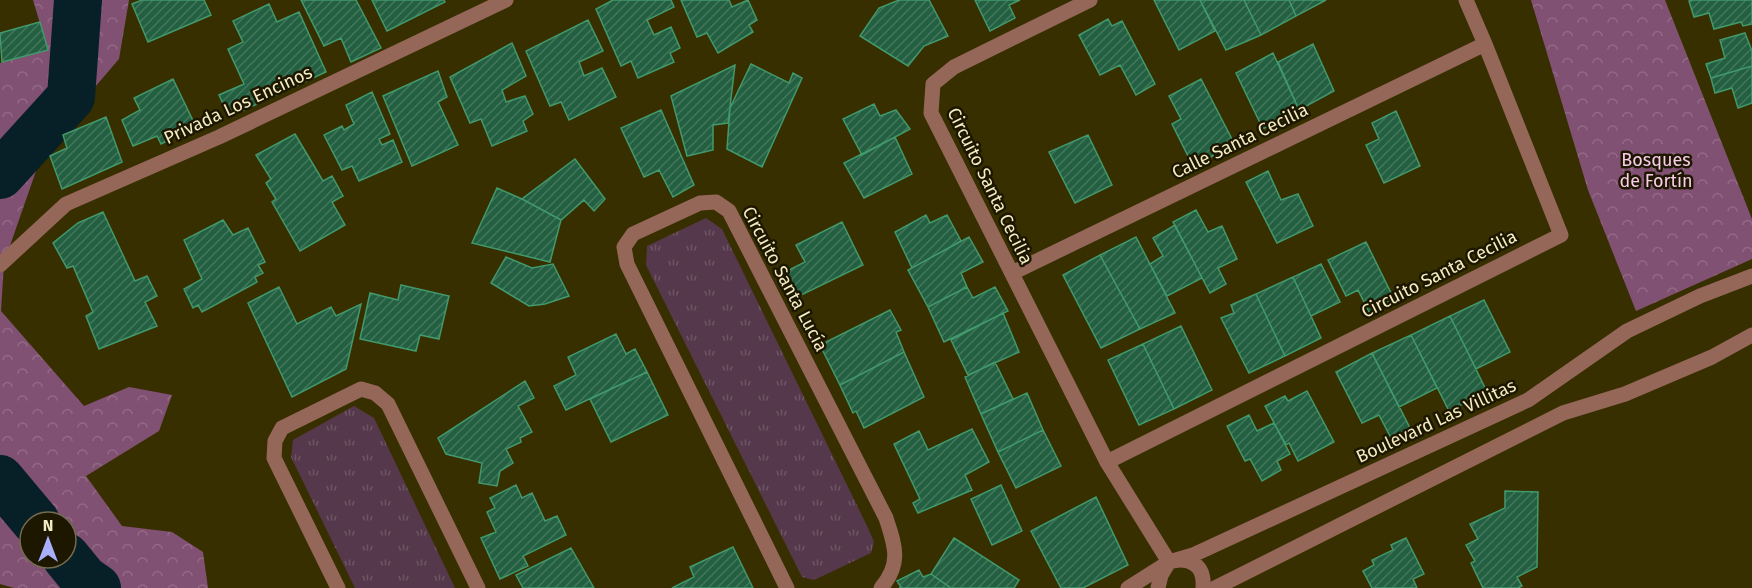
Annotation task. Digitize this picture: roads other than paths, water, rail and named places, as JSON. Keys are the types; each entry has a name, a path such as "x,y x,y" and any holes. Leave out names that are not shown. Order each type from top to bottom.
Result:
{"street":[{"name":"Privada Los Encinos","path":"0,265 66,204 219,136 506,0"},
{"name":"Circuito Santa Cecilia","path":"1090,0 954,67 933,84 931,113 1107,462 1168,562"},
{"name":"Circuito Santa Cecilia","path":"1107,462 1561,235 1466,0"},
{"name":"Calle Santa Cecilia","path":"1012,273 1485,44"},
{"name":"Circuito Santa Lucía","path":"788,588 627,264 624,248 633,234 700,202 716,202 729,211 886,518 896,548 892,576 882,588"},
{"name":"Boulevard Las Villitas","path":"1128,588 1168,562 1193,555 1528,400 1627,331 1700,296 1752,276"},
{"path":"1215,588 1563,413 1625,394 1712,357 1752,335"},
{"path":"338,588 274,458 275,441 282,428 361,389 375,393 388,404 478,588"},
{"path":"1158,588 1161,575 1168,562 1184,560 1201,568 1203,588"}],"waterway":[{"path":"0,175 71,97 78,0"},
{"path":"0,479 26,510"},
{"path":"77,570 84,579 97,588"}],"park label":[{"name":"Bosques de Fortín","path":"1656,170"}]}
